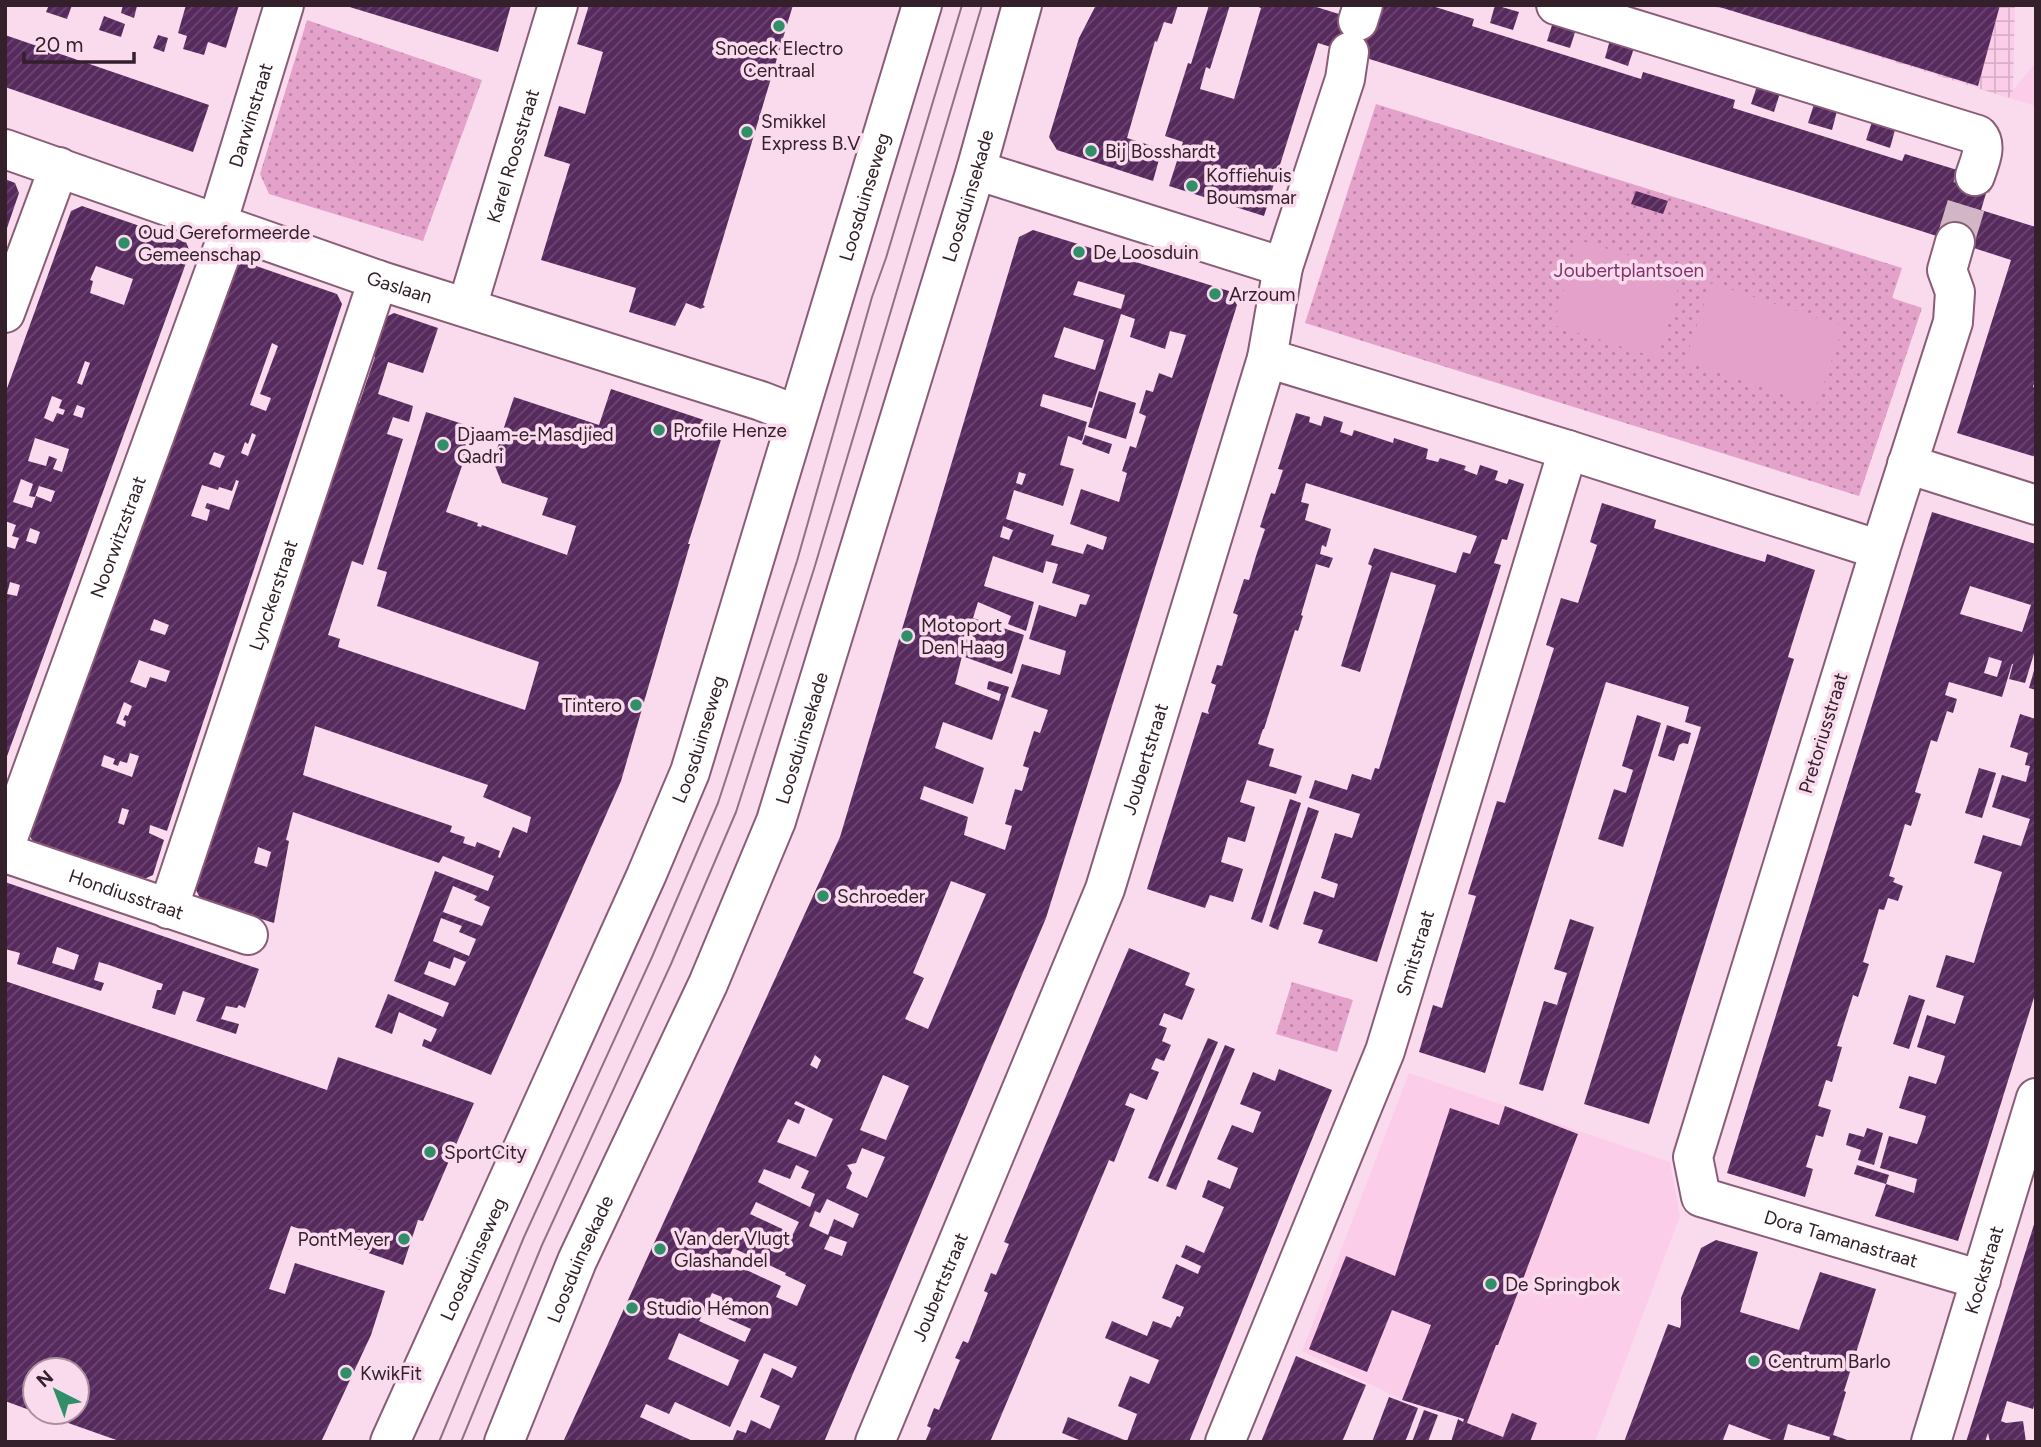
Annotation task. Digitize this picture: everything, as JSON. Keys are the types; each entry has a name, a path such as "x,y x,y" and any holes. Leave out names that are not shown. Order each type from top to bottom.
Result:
{"street":[{"name":"Darwinstraat","path":"223,227 284,5"},
{"name":"Karel Roosstraat","path":"467,307 558,5"},
{"name":"Loosduinseweg","path":"390,1442 646,876 690,772 922,5"},
{"name":"Loosduinsekade","path":"504,1442 577,1261 708,985 776,821 976,170 1022,5"},
{"path":"1556,5 1978,135 1983,146 1975,176"},
{"name":"Joubertstraat","path":"876,1442 1105,889 1267,358 1283,267 1345,79 1357,26"},
{"name":"Gaslaan","path":"5,149 378,280 761,401 797,415"},
{"path":"5,313 59,167"},
{"path":"976,170 1283,267"},
{"name":"Noorwitzstraat","path":"5,846 223,227"},
{"name":"Pretoriusstraat","path":"1701,1197 1693,1157 1952,322 1955,292 1951,256"},
{"name":"Lynckerstraat","path":"168,909 378,280"},
{"path":"1267,358 1568,450 1880,550"},
{"name":"Smitstraat","path":"1225,1442 1385,1051 1568,450"},
{"path":"1907,464 2036,505"},
{"name":"Hondiusstraat","path":"5,853 248,936"},
{"name":"Kockstraat","path":"1931,1442 2036,1098"},
{"name":"Dora Tamanastraat","path":"1701,1197 1981,1280"}],"shaded area":[{"path":"1708,5 2015,5 2013,90 2009,98"},
{"path":"2036,62 2036,106 2009,98 2013,90"},
{"name":"De Springbok","path":"1409,1073 1670,1162 1680,1216 1595,1442 1514,1442 1463,1422 1464,1419 1402,1400 1302,1351"}],"green space":[{"path":"307,20 482,80 423,241 269,194 260,174"},
{"name":"Joubertplantsoen","path":"1376,104 1902,268 1892,298 1922,308 1859,496 1305,323"},
{"path":"1579,240 1683,272 1657,358 1553,325"},
{"path":"1711,283 1843,326 1817,404 1685,361"},
{"path":"1292,982 1353,1000 1337,1052 1276,1034"}],"building":[{"path":"49,5 72,5 67,19 46,12"},
{"path":"123,5 137,6 134,18 121,13"},
{"path":"186,5 239,5 226,48 208,42 204,55 183,49 187,36 178,33"},
{"path":"343,5 511,5 498,52"},
{"path":"589,5 793,5 703,305 705,307 700,309 686,303 675,326 629,312 636,288 541,260 570,164 544,156 559,106 585,114 603,52 577,44"},
{"path":"1096,5 1178,5 1172,24 1164,22 1157,42 1155,41 1127,138 1162,149 1153,181 1057,150 1049,137 1079,38"},
{"path":"1209,5 1230,5 1210,69 1206,67 1200,89 1234,99 1261,8 1254,5 1310,5 1371,24 1377,5 1429,5 1474,19 1472,26 1641,79 1643,72 1735,100 1733,108 1902,161 1905,154 1990,180 1981,210 2036,227 2036,376 2033,387 2036,388 2036,457 1957,433 2011,260 1918,230 1318,43 1264,216 1169,186 1183,142 1165,136"},
{"path":"1495,5 1519,12 1513,30 1490,23"},
{"path":"1713,5 2000,5 1978,86"},
{"path":"104,16 125,24 121,37 99,30"},
{"path":"1553,22 1576,29 1570,48 1547,41"},
{"path":"5,35 209,105 193,152 5,87"},
{"path":"158,35 168,38 164,52 153,48"},
{"path":"1610,40 1634,48 1628,66 1605,58"},
{"path":"1757,86 1780,93 1774,112 1751,104"},
{"path":"1814,104 1837,111 1832,130 1808,123"},
{"path":"1872,122 1895,130 1890,148 1866,140"},
{"path":"5,179 15,183 19,193 6,231"},
{"path":"1636,191 1668,201 1663,214 1631,204"},
{"path":"82,206 186,242 190,252 6,759 5,546 15,549 19,538 12,536 16,525 5,521 5,394 71,211","holes":["96,266 133,279 124,305 90,293 93,281 90,280","85,361 90,363 82,385 77,383","52,396 62,400 59,408 65,410 63,415 57,413 53,422 44,418","77,405 85,408 82,418 73,415","35,438 69,449 62,472 53,469 57,459 49,456 46,466 28,461","21,479 33,484 29,496 35,497 39,486 55,491 51,502 36,496 32,508 13,502","30,528 40,532 36,544 26,541","10,582 20,585 17,596 7,594"]},
{"path":"1033,230 1229,291 1237,305 1046,918 824,1442 732,1442 737,1430 746,1433 751,1420 770,1429 780,1406 760,1397 772,1368 792,1378 797,1367 764,1353 730,1427 675,1402 669,1414 646,1404 640,1417 695,1442 563,1442 840,837 1019,237","holes":["1078,281 1125,295 1121,309 1073,295","1121,314 1135,319 1130,337 1165,349 1170,331 1186,335 1172,378 1159,373 1153,392 1146,390 1139,413 1146,416 1136,448 1130,446 1122,471 1127,473 1119,502 1081,489 1070,524 1107,537 1103,550 1087,544 1083,554 1051,545 1054,535 1006,519 1014,490 1063,506 1074,469 1060,465 1068,436 1082,441 1087,422 1040,406 1043,394 1092,408","1064,327 1104,340 1095,370 1054,357","1019,472 1026,474 1022,485 1016,483","1003,526 1013,530 1009,540 1000,537","993,556 1043,573 1046,561 1058,564 1052,583 1090,595 1086,605 1080,604 1076,617 1039,605 1029,639 1066,651 1060,675 1022,664 1011,697 1048,710 1040,733 1034,731 1023,766 1029,768 1022,791 1015,789 1005,824 1012,826 1005,850 964,835 968,817 920,799 924,786 973,804 984,768 935,748 943,722 992,740 1009,687 989,681 987,689 1001,694 999,701 955,684 962,656 1012,674 1024,635 973,618 978,602 1011,616 1008,624 1026,631 1034,602 984,586","951,881 986,894 928,1029 905,1019 924,978 913,973","815,1055 821,1060 817,1069 810,1065","883,1075 909,1086 886,1140 860,1130","796,1101 833,1119 816,1157 777,1142 788,1119 799,1124 805,1109 794,1104","862,1148 885,1157 867,1198 846,1188 852,1173 847,1165 856,1163","796,1165 809,1171 801,1188 815,1194 810,1207 758,1182 764,1169 790,1179","827,1199 859,1214 853,1228 834,1219 828,1235 809,1226 815,1211 820,1213","756,1202 799,1222 793,1234 750,1214","830,1236 847,1242 842,1256 824,1249","733,1248 806,1285 797,1306 776,1297 781,1286 727,1261","712,1293 722,1297 718,1307 708,1302","706,1309 751,1329 745,1342 699,1321","679,1333 739,1360 728,1386 668,1359"]},
{"path":"245,262 337,294 342,304 167,831 150,825 149,833 164,840 153,875 142,880 33,842 28,832 235,267","holes":["272,343 278,346 260,394 271,398 266,411 250,405","252,433 256,435 248,456 241,453 245,442 248,444","214,452 225,456 220,468 209,464","236,480 239,481 229,510 207,503 205,508 210,510 207,521 191,516 202,485 218,490 219,487 232,491","154,619 169,625 165,635 150,630","139,660 170,671 166,682 150,677 146,688 130,682","124,702 132,706 123,720 126,721 125,727 116,723","130,753 139,756 132,777 101,766 104,755 115,759 113,764 118,766 120,761 127,763","122,808 129,810 124,825 118,823"]},
{"path":"394,313 438,328 423,373 388,362 378,394 413,406 409,422 393,417 387,434 403,439 363,565 352,561 328,635 340,639 338,647 525,710 539,662 377,606 387,572 377,569 426,412 475,428 446,512 478,523 477,526 482,525 567,555 576,526 542,515 548,498 502,483 493,461 514,397 599,425 611,389 725,427 688,544 621,781 491,1075 422,1046 424,1039 431,1042 437,1029 399,1012 392,1034 375,1027 388,994 443,1017 449,1003 394,981 435,871 488,891 494,876 443,856 439,863 293,812 286,840 289,841 274,923 201,900 196,890 375,357 386,317","holes":["315,726 488,785 483,797 531,817 527,833 513,827 500,858 500,851 477,842 475,847 463,843 465,837 450,832 452,826 303,775","258,847 271,852 267,867 254,863","453,886 477,896 474,900 490,907 482,926 443,912","441,918 462,926 459,932 476,939 469,956 433,941","454,957 466,962 455,986 424,974 429,961 450,969"]},
{"path":"1099,391 1136,403 1126,439 1088,427"},
{"path":"1296,413 1310,417 1309,422 1321,426 1324,416 1343,422 1340,432 1352,436 1354,430 1393,443 1394,438 1428,449 1426,459 1438,462 1440,458 1466,466 1464,470 1477,475 1480,465 1498,471 1495,480 1507,484 1509,479 1524,484 1507,540 1502,539 1494,563 1501,565 1377,962 1318,943 1323,930 1303,924 1314,891 1334,898 1338,884 1321,878 1335,833 1352,838 1360,814 1309,798 1315,780 1347,790 1352,774 1371,780 1375,768 1379,769 1436,585 1391,572 1360,672 1341,666 1372,566 1368,564 1374,548 1456,573 1463,552 1470,554 1477,536 1306,483 1301,502 1309,504 1305,520 1331,529 1326,547 1322,545 1320,554 1333,558 1329,568 1316,564 1301,615 1303,616 1298,631 1295,630 1258,744 1274,749 1269,766 1302,776 1296,794 1247,780 1240,802 1255,807 1245,842 1228,837 1221,862 1243,869 1233,902 1210,895 1205,908 1147,889 1202,712 1209,714 1216,685 1211,683 1217,665 1222,666 1238,615 1233,613 1244,579 1249,580 1265,529 1260,527 1271,493 1275,494 1283,470 1278,469"},
{"path":"1085,435 1112,444 1109,454 1082,444"},
{"path":"1602,503 1656,520 1654,528 1765,562 1767,554 1815,570 1788,657 1794,659 1649,1124 1584,1104 1701,727 1685,722 1689,707 1606,682 1485,1073 1419,1052 1433,1005 1442,1008 1476,896 1468,894 1497,801 1505,803 1554,648 1546,645 1561,598 1578,603 1597,545 1590,542"},
{"path":"1932,512 2036,544 2036,647 2025,683 2009,679 2013,664 2002,697 1949,682 1945,695 1957,699 1953,713 1947,711 1937,742 1931,740 1915,792 1921,794 1911,826 1905,824 1889,876 1895,878 1893,882 1903,886 1898,901 1888,898 1884,910 1879,909 1863,962 1869,964 1858,997 1853,995 1837,1046 1842,1047 1832,1082 1826,1080 1818,1106 1831,1110 1823,1137 1816,1135 1806,1167 1813,1169 1805,1197 1727,1173","holes":["1970,586 2031,605 2022,632 1960,614","1989,657 2002,661 1997,677 1984,673"]},
{"path":"2036,667 2036,690 2029,688"},
{"path":"2020,714 2036,719 2036,991 1958,1241 1875,1216 1886,1184 1914,1193 1917,1179 1880,1168 1889,1136 1917,1144 1922,1130 1926,1116 1899,1108 1909,1076 1936,1084 1941,1070 1945,1056 1917,1047 1927,1015 1955,1024 1964,996 1936,987 1946,955 1974,963 2002,872 1974,863 1983,835 2021,846 2030,819 1992,807 2002,775 2026,782 2030,766 2025,765 2028,753 2010,747"},
{"path":"1637,715 1661,723 1623,847 1598,839 1614,789 1626,793 1633,770 1622,766"},
{"path":"1667,725 1691,733 1688,744 1679,745 1674,761 1658,756"},
{"path":"1979,768 1996,773 1982,818 1965,813"},
{"path":"1290,799 1301,803 1262,923 1251,919"},
{"path":"1308,807 1319,811 1278,930 1269,926"},
{"path":"5,882 259,969 245,1008 239,1005 237,1008 226,1006 221,1019 239,1024 236,1034 196,1021 205,998 183,991 175,1015 152,1008 157,990 161,990 163,984 99,962 94,980 104,983 101,991 17,964 20,953 5,949","holes":["57,947 79,955 74,970 52,963"]},
{"path":"1570,919 1594,927 1543,1091 1519,1084 1544,1001 1557,1005 1567,973 1554,969"},
{"path":"1129,948 1190,973 1185,985 1195,989 1182,1020 1164,1013 1159,1025 1167,1028 1162,1041 1171,1045 1164,1061 1156,1058 1151,1069 1159,1072 1147,1100 1130,1093 1125,1105 1135,1109 1114,1162 1109,1160 990,1442 925,1442 931,1428 927,1426 934,1408 939,1410 960,1360 955,1358 963,1341 968,1343 988,1293 984,1291 991,1273 996,1275 1009,1244 1004,1242"},
{"path":"5,981 327,1090 338,1057 474,1103 423,1221 418,1220 403,1265 291,1226 269,1289 285,1294 295,1263 385,1291 371,1335 321,1442 122,1442 77,1426 91,1426 91,1356 21,1356 21,1407 5,1401"},
{"path":"1909,995 1925,1000 1909,1049 1893,1044"},
{"path":"1208,1038 1218,1042 1158,1182 1148,1178"},
{"path":"1225,1045 1235,1049 1176,1190 1166,1186"},
{"path":"1279,1069 1332,1090 1189,1442 1084,1442 1062,1433 1068,1417 1127,1441 1137,1414 1118,1406 1130,1376 1149,1384 1159,1360 1105,1338 1112,1321 1147,1336 1153,1321 1171,1328 1177,1316 1180,1317 1184,1307 1162,1298 1176,1264 1198,1274 1201,1266 1181,1257 1186,1245 1204,1253 1224,1207 1202,1197 1208,1180 1230,1189 1238,1168 1217,1159 1232,1125 1253,1133 1261,1112 1240,1104 1253,1072 1275,1081"},
{"path":"1505,1106 1578,1134 1467,1423 1503,1437 1512,1413 1537,1423 1530,1442 1451,1442 1458,1419 1463,1422 1464,1419 1402,1400 1431,1325 1392,1310 1367,1372 1309,1349 1346,1256 1395,1276 1450,1108 1499,1125"},
{"path":"1867,1128 1883,1133 1874,1165 1858,1160 1861,1150 1846,1145 1849,1133 1864,1137"},
{"path":"1857,1165 1889,1175 1886,1184 1854,1174"},
{"path":"2036,1218 2036,1399 2033,1409 2007,1401 2001,1421 2023,1421 2026,1442 1990,1442 1988,1433 1985,1442 1966,1442"},
{"name":"Centrum Barlo","path":"1716,1240 1758,1252 1740,1312 1799,1330 1820,1272 1876,1289 1833,1435 1853,1442 1829,1442 1830,1437 1788,1424 1783,1442 1777,1442 1729,1424 1723,1440 1718,1442 1624,1442 1668,1324 1680,1328 1681,1298 1701,1248"},
{"path":"1296,1356 1366,1385 1342,1442 1261,1442"},
{"path":"1389,1397 1418,1408 1409,1432 1405,1442 1372,1442"},
{"path":"1424,1410 1438,1415 1428,1442 1412,1442"}],"tunnel":[{"path":"1955,242 1975,176"}],"tram line":[{"path":"439,1442 524,1237 652,957 718,803 797,561 872,297 962,5"},
{"path":"461,1442 542,1245 671,964 736,812 814,569 982,5"}],"place":[{"name":"Snoeck Electro Centraal","path":"779,26"},
{"name":"Smikkel Express B.V","path":"747,132"},
{"name":"Bij Bosshardt","path":"1091,151"},
{"name":"Koffiehuis Boumsmar","path":"1192,186"},
{"name":"Oud Gereformeerde Gemeenschap","path":"124,243"},
{"name":"De Loosduin","path":"1079,252"},
{"name":"Arzoum","path":"1215,294"},
{"name":"Profile Henze","path":"659,430"},
{"name":"Djaam-e-Masdjied Qadri","path":"443,445"},
{"name":"Motoport Den Haag","path":"907,636"},
{"name":"Tintero","path":"636,705"},
{"name":"Schroeder","path":"823,896"},
{"name":"SportCity","path":"430,1152"},
{"name":"PontMeyer","path":"404,1239"},
{"name":"Van der Vlugt Glashandel","path":"660,1249"},
{"name":"De Springbok","path":"1491,1284"},
{"name":"Studio Hémon","path":"632,1308"},
{"name":"Centrum Barlo","path":"1754,1361"},
{"name":"KwikFit","path":"346,1373"}]}
